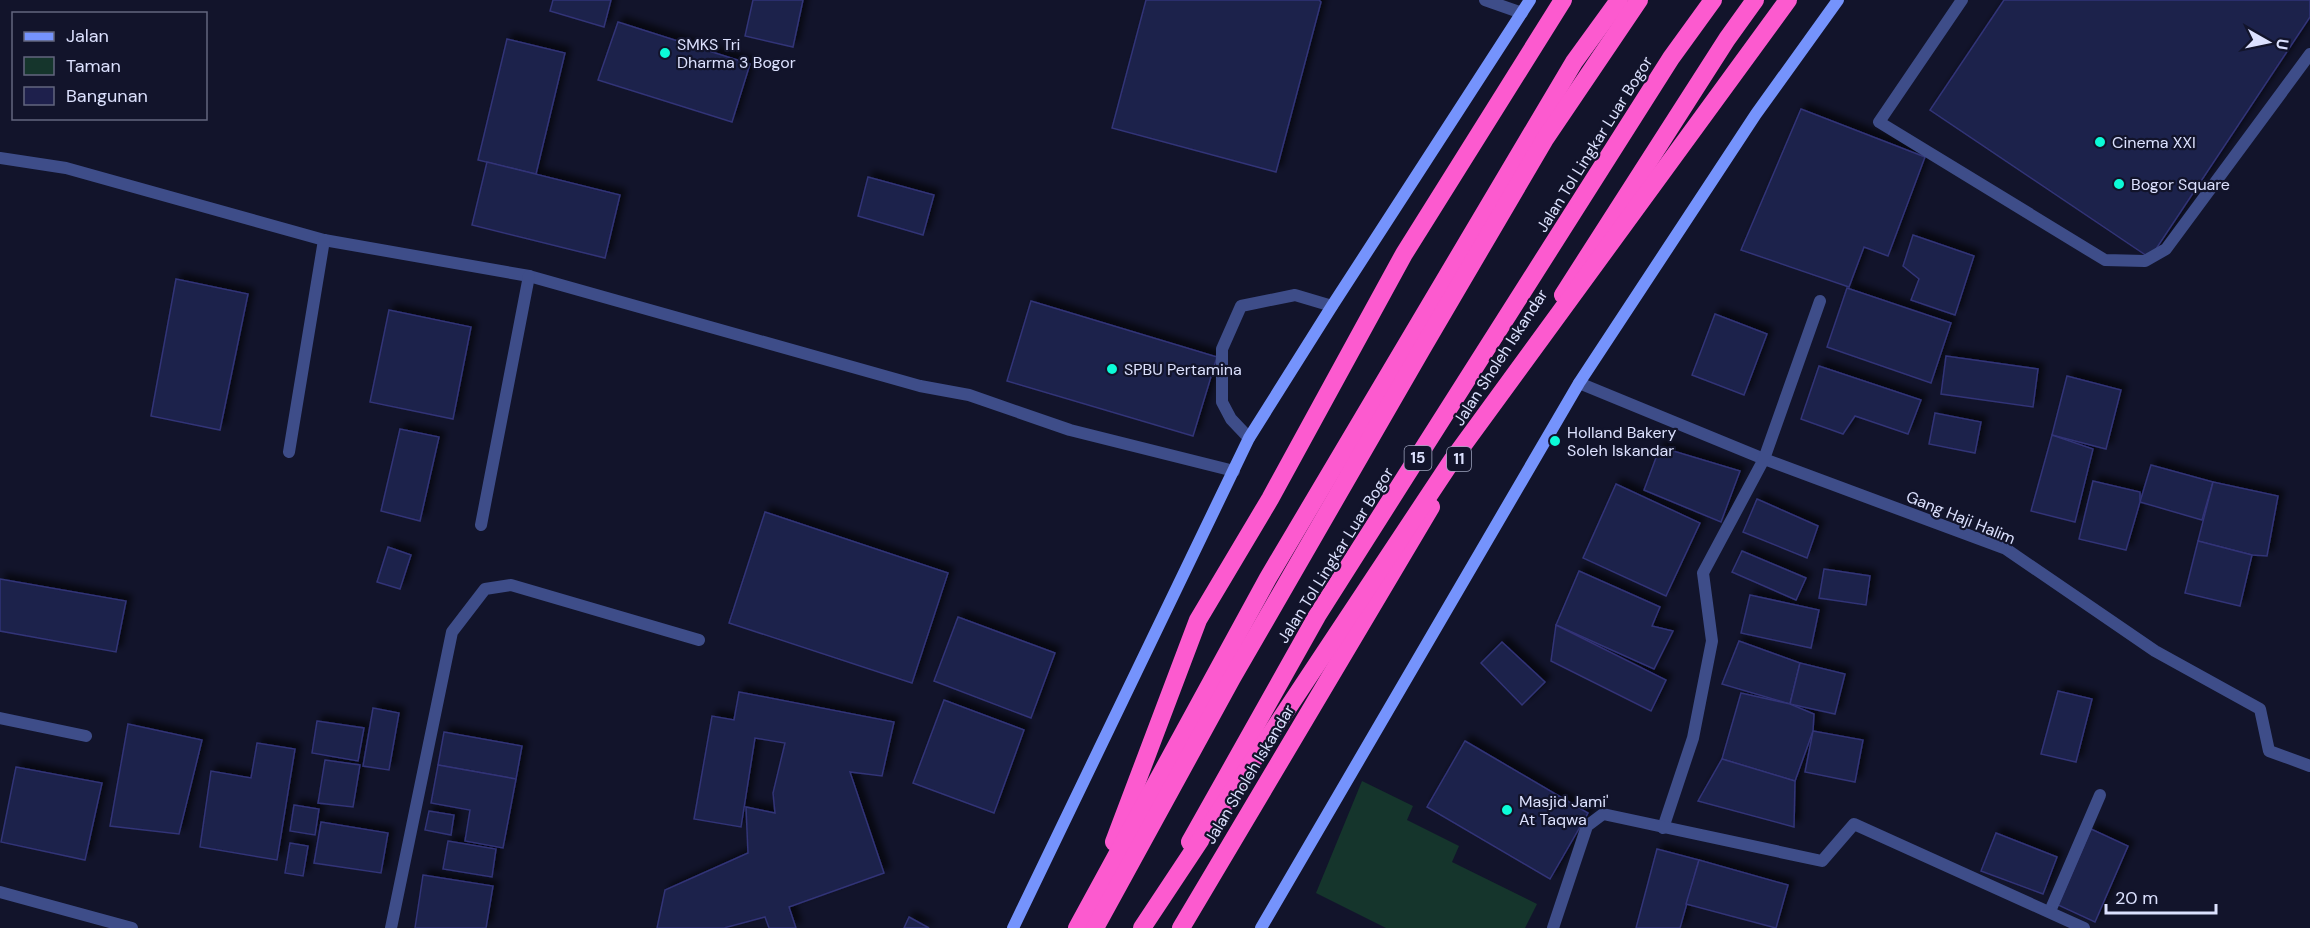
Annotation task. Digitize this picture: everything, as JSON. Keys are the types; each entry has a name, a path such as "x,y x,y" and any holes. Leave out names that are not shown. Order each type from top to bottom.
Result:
{"highway":[{"path":"1090,905 1198,620 1270,499 1404,254 1563,0"},
{"path":"1077,928 1268,578 1574,62 1619,0"},
{"path":"1095,928 1232,678 1423,347 1545,139 1639,0"},
{"name":"Jalan Tol Lingkar Luar Bogor","path":"1142,928 1317,616 1671,58 1713,0"},
{"name":"Jalan Sholeh Iskandar","path":"1180,928 1472,436 1721,49 1755,0"},
{"path":"1142,928 1453,459 1788,0"}],"street":[{"path":"1485,0 1522,13"},
{"path":"1013,928 1249,438 1530,0"},
{"path":"1261,928 1579,383 1756,114 1838,0"},
{"path":"1962,0 1879,122 2105,260 2145,261 2166,249 2310,54"},
{"path":"0,158 66,168 324,240 529,276 920,386 969,395 1070,430 1234,471"},
{"path":"289,452 324,240"},
{"path":"481,525 529,276"},
{"path":"1249,438 1231,419 1222,402 1222,350 1241,306 1295,295 1332,306"},
{"path":"1663,828 1693,738 1712,641 1703,573 1764,459 1820,301"},
{"name":"Gang Haji Halim","path":"1579,383 1764,459 2006,549 2155,651 2260,709 2269,751 2310,766"},
{"path":"391,928 452,632 485,589 511,585 699,640"},
{"path":"0,718 86,736"},
{"path":"2050,911 2100,795"},
{"path":"1553,928 1587,826 1604,814 1822,861 1854,824 2084,928"},
{"path":"0,892 132,928"}],"green space":[{"path":"1362,781 1413,806 1407,820 1459,846 1452,862 1537,904 1525,928 1386,928 1316,893"}],"building":[{"path":"553,0 611,0 604,27 550,11"},
{"path":"753,0 803,0 793,47 745,36"},
{"path":"1146,0 1319,0 1321,2 1276,172 1112,128"},
{"name":"Bogor Square","path":"2004,0 2310,0 2310,17 2150,258 1930,110"},
{"path":"618,22 750,64 732,122 598,80"},
{"path":"507,39 565,53 536,174 478,160"},
{"path":"1801,109 1925,157 1888,256 1864,247 1849,287 1741,250"},
{"path":"487,162 620,195 605,258 472,225"},
{"path":"868,177 934,195 923,235 858,216"},
{"path":"1913,235 1974,256 1955,315 1911,300 1919,279 1903,266"},
{"path":"176,279 248,294 220,430 151,416"},
{"path":"1847,288 1951,323 1931,383 1827,347"},
{"name":"SPBU Pertamina","path":"1031,301 1217,357 1193,436 1007,381"},
{"path":"389,310 471,327 453,419 370,402"},
{"path":"1715,314 1767,334 1744,395 1692,375"},
{"path":"1946,356 2038,369 2033,407 1941,394"},
{"path":"1819,366 1921,400 1908,434 1855,416 1843,434 1801,419"},
{"path":"2067,376 2121,390 2106,449 2052,435"},
{"path":"1935,413 1981,422 1975,453 1929,444"},
{"path":"400,429 439,437 420,521 381,511"},
{"path":"2052,435 2093,449 2075,522 2031,511"},
{"path":"1660,447 1740,471 1721,522 1644,490"},
{"path":"2151,465 2213,482 2202,520 2140,502"},
{"path":"2093,481 2140,492 2140,502 2126,550 2079,539"},
{"path":"2213,482 2278,496 2267,556 2252,555 2198,541"},
{"path":"1616,484 1700,523 1666,596 1583,558"},
{"path":"1757,499 1818,526 1807,558 1743,532"},
{"path":"765,512 948,573 912,683 729,623"},
{"path":"2198,541 2252,555 2240,606 2185,593"},
{"path":"388,547 411,555 400,589 377,582"},
{"path":"1742,551 1806,578 1796,600 1732,572"},
{"path":"1824,569 1870,576 1866,605 1819,598"},
{"path":"1579,571 1660,607 1652,626 1673,631 1654,669 1556,625"},
{"path":"0,579 126,601 116,652 0,631"},
{"path":"1750,595 1819,610 1811,648 1741,633"},
{"path":"958,617 1055,653 1031,718 934,681"},
{"path":"1556,625 1666,680 1651,711 1551,661"},
{"path":"1739,641 1800,663 1790,704 1722,684"},
{"path":"1502,642 1545,682 1522,705 1481,663"},
{"path":"1800,663 1845,674 1835,714 1790,704"},
{"path":"2058,691 2092,699 2076,762 2041,754"},
{"path":"739,692 894,722 882,776 850,772 884,873 789,907 796,928 769,928 765,917 724,928 657,928 665,890 748,853 746,807 775,813 773,793 785,743 755,738 741,827 694,819 712,716 734,720"},
{"path":"1741,693 1790,704 1814,714 1813,731 1795,781 1722,759"},
{"path":"944,700 1024,730 994,813 913,783"},
{"path":"373,708 399,713 389,770 363,766"},
{"path":"317,721 364,728 358,761 312,753"},
{"path":"128,724 202,740 179,834 110,826"},
{"path":"1813,731 1863,740 1855,782 1805,772"},
{"path":"444,732 522,746 516,779 438,765"},
{"name":"Masjid Jami' At Taqwa","path":"1465,741 1588,813 1550,879 1427,807"},
{"path":"257,743 295,749 277,860 200,847 211,771 251,778"},
{"path":"1722,759 1795,781 1794,827 1698,801"},
{"path":"325,760 360,765 353,807 318,803"},
{"path":"438,765 516,779 503,848 465,841 470,810 431,803"},
{"path":"16,767 102,783 85,860 1,842"},
{"path":"294,805 319,809 315,835 290,831"},
{"path":"429,811 454,815 451,835 425,830"},
{"path":"321,822 388,833 381,873 314,863"},
{"path":"2091,829 2128,846 2095,922 2058,905"},
{"path":"1996,833 2057,857 2043,894 1981,871"},
{"path":"448,841 496,849 492,877 443,869"},
{"path":"290,843 308,846 303,876 285,873"},
{"path":"1657,849 1699,860 1680,928 1636,928"},
{"path":"1699,860 1788,885 1776,928 1686,904"},
{"path":"423,875 493,886 486,928 415,928"},
{"path":"909,917 929,928 904,928"}],"place":[{"name":"SMKS Tri Dharma 3 Bogor","path":"665,53"},
{"name":"Cinema XXI","path":"2100,142"},
{"name":"Bogor Square","path":"2119,184"},
{"name":"SPBU Pertamina","path":"1112,369"},
{"name":"Holland Bakery Soleh Iskandar","path":"1555,441"},
{"name":"Masjid Jami' At Taqwa","path":"1507,810"}]}
